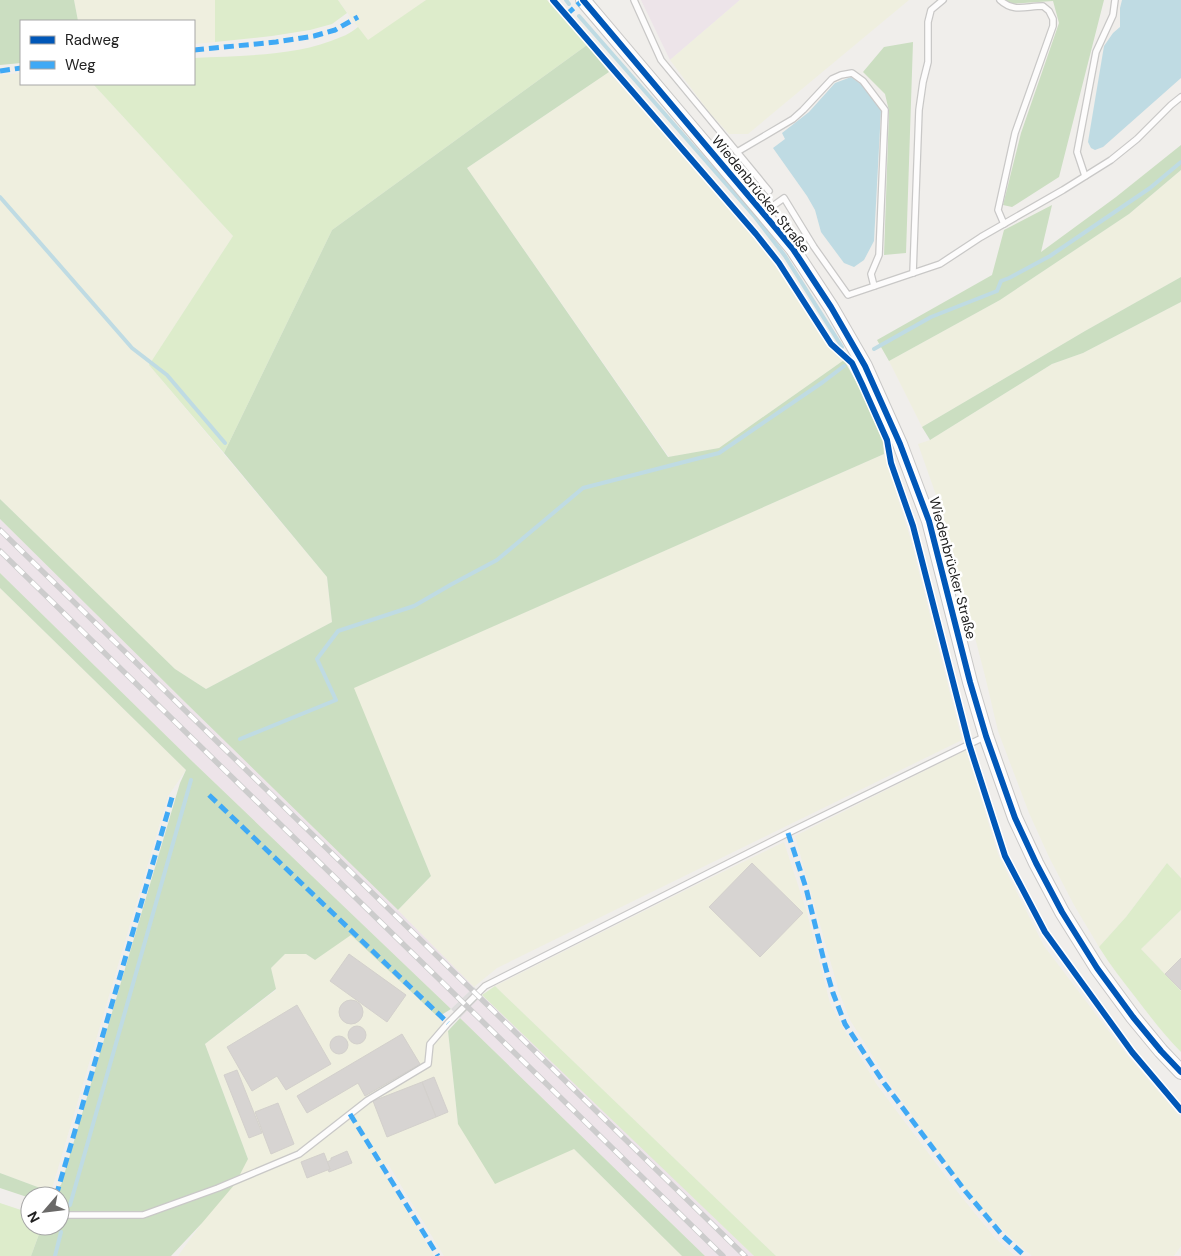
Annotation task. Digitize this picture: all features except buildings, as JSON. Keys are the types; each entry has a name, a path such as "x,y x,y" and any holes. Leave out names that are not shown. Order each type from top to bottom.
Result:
{"street":[{"name":"Wiedenbrücker Straße","path":"583,0 793,249 831,307 865,366 900,444 929,521 986,736 1016,818 1036,863 1062,912 1097,968 1161,1051 1181,1072"}],"lane":[{"path":"634,0 661,60 769,191"},
{"path":"912,273 920,110 923,82 928,62 928,22 932,10 943,0"},
{"path":"1000,0 1013,8 1043,6 1049,11 1053,19 1053,26 1046,50 1015,133 998,210 1004,224"},
{"path":"1085,176 1077,152 1096,52 1113,15 1115,0"},
{"path":"737,152 793,119 832,79 852,73 863,81 885,110 878,255 871,274 874,286"},
{"path":"763,212 784,198 814,247 848,295 940,264 980,237 1112,160 1181,97"},
{"path":"70,1215 143,1215 218,1188 299,1154 368,1100 428,1064 430,1044 485,986 788,833 986,736"}],"shaded area":[{"path":"641,0 740,0 670,60"},
{"path":"0,519 474,987 451,1009 193,762 0,573"},
{"path":"482,995 754,1256 705,1256 460,1018"}],"green space":[{"path":"0,0 74,0 78,20 20,20 20,63 0,65"},
{"path":"74,0 215,0 215,42 195,44 195,20 78,20"},
{"path":"215,0 338,0 347,13 332,24 310,30 215,42"},
{"path":"338,0 426,0 368,41"},
{"path":"426,0 547,0 587,45 332,230 224,453 149,365 233,236 94,85 195,85 195,58 287,52 324,44 350,33 358,27 368,40"},
{"path":"740,0 909,0 748,134 729,134 709,112 670,60"},
{"path":"1005,0 1104,0 1059,177 1012,207 1003,205 1021,133 1059,23 1053,1 1010,4"},
{"path":"913,42 906,253 884,255 889,111 885,94 863,72 884,47"},
{"path":"587,45 609,72 467,168 668,457 719,448 844,360 858,385 883,441 884,454 354,688 431,876 398,910 0,519 0,499 175,669 206,689 332,622 327,577 224,453 332,230"},
{"path":"609,72 752,236 776,267 829,347 844,360 719,448 669,457 467,168"},
{"path":"20,73 20,85 94,85 233,236 149,365 327,577 332,622 206,689 175,669 0,499 0,75"},
{"path":"1181,145 1181,170 1129,214 1000,300 889,361 877,340 992,275 1004,230 1052,205 1041,252 1116,197"},
{"path":"1181,170 1181,277 922,427 889,361 1000,300 1129,214"},
{"path":"1181,277 1181,302 1083,353 1052,364 930,440 922,427 1085,331"},
{"path":"1181,302 1181,878 1167,863 1126,917 1099,947 1049,857 1029,813 998,731 943,515 918,444 930,440 1052,364 1083,353"},
{"path":"884,454 910,537 962,740 497,968 474,987 398,910 431,876 353,688"},
{"path":"0,573 193,762 451,1009 438,1017 351,935 315,960 306,954 285,954 271,968 276,989 205,1044 248,1159 235,1184 171,1256 31,1256 38,1236 70,1236 70,1186 60,1186 180,783 186,770 0,588"},
{"path":"0,588 186,770 168,796 53,1186 35,1186 0,1173"},
{"path":"966,750 998,854 1044,946 1127,1055 1181,1118 1181,1246 1174,1256 1032,1256 970,1197 889,1082 850,1020 839,992 795,836"},
{"path":"784,842 807,913 830,1003 842,1026 877,1085 960,1195 996,1239 1015,1256 776,1256 495,986"},
{"path":"1167,863 1181,878 1181,910 1141,949 1181,991 1181,1052 1152,1019 1099,947 1126,917"},
{"path":"1181,910 1181,991 1141,949"},
{"path":"351,934 438,1017 448,1031 458,1124 574,1149 682,1256 444,1256 388,1164 381,1168 434,1256 178,1256 248,1159 205,1044 276,990 271,968 285,954 306,954 315,960"},
{"path":"495,986 776,1256 754,1256 482,995"},
{"path":"460,1018 705,1256 682,1256 574,1149 495,1184 458,1124 448,1031"},
{"path":"0,1173 35,1186 20,1186 20,1195 0,1188"},
{"path":"0,1203 20,1210 20,1236 38,1236 31,1256 0,1256"}],"water":[{"path":"1122,0 1181,0 1181,78 1103,147 1095,150 1091,148 1088,142 1104,46 1120,27"},
{"path":"851,77 862,85 881,110 874,241 864,260 854,267 844,263 821,232 815,210 807,196 773,148 785,139 782,133 809,112 835,83"}],"pier":[{"path":"474,987 482,995 460,1018 451,1009"}],"waterway":[{"path":"566,0 569,4"},
{"path":"579,16 755,217 785,256 842,347"},
{"path":"874,349 931,317 997,291 1001,281 1050,256 1150,188 1181,162"},
{"path":"0,197 132,348 167,375 225,443"},
{"path":"240,739 336,700 317,659 338,631 414,606 497,560 583,488 719,453 844,366"},
{"path":"70,1205 191,780"},
{"path":"55,1256 60,1236"}],"railway":[{"path":"0,530 745,1256"},
{"path":"0,551 723,1256"}],"marked path":[{"path":"566,15 583,0"},
{"path":"195,50 276,42 314,36 335,30 358,17"},
{"path":"0,71 20,68"},
{"path":"59,1186 173,794"},
{"path":"209,795 448,1023"},
{"path":"788,833 806,888 833,993 845,1024 884,1083 966,1192 1003,1236 1025,1256"},
{"path":"350,1114 438,1256"}],"cycle path":[{"path":"553,0 756,234 779,263 831,344 852,363 887,440 891,463 913,526 969,744 1005,856 1045,932 1132,1052 1181,1110"},
{"path":"583,0 793,249 831,307 865,366 900,444 929,521 970,682 986,736 1015,818 1062,912 1097,968 1133,1017 1181,1072"}]}
